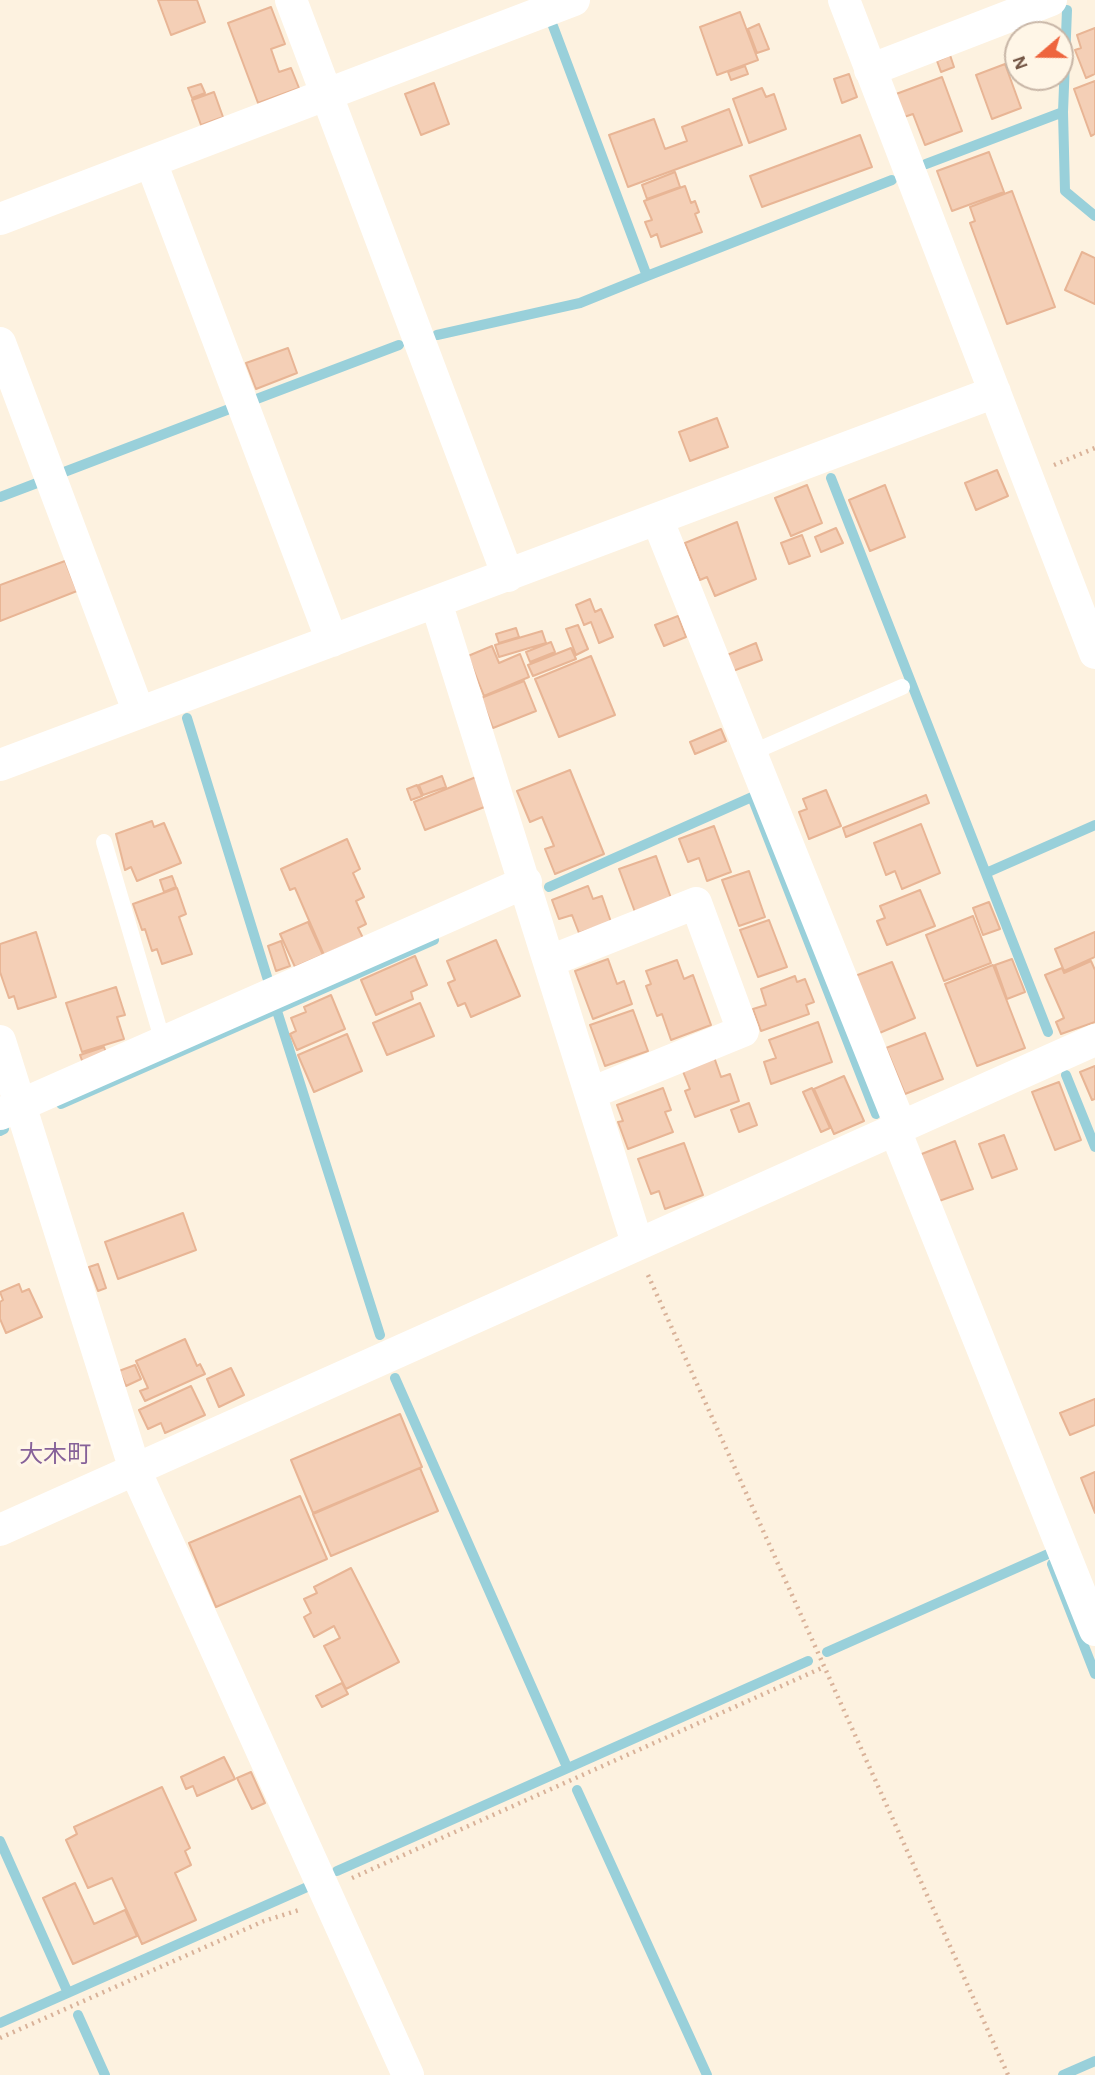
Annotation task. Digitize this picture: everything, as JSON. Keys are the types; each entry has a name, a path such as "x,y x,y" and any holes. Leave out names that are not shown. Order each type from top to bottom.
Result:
{"street":[{"path":"291,0 509,576"},
{"path":"0,219 574,0"},
{"path":"844,0 1095,653"},
{"path":"870,70 1051,0"},
{"path":"151,162 332,641"},
{"path":"0,343 139,713"},
{"path":"0,765 658,521 995,392"},
{"path":"658,521 1095,1630"},
{"path":"436,602 526,882 635,1244"},
{"path":"10,1110 526,882"},
{"path":"550,961 696,903 743,1031 591,1093"},
{"path":"0,1530 1095,1040"},
{"path":"0,1041 10,1110 135,1470 408,2075"}],"lane":[{"path":"751,753 902,687"},
{"path":"104,842 163,1042"}],"path":[{"path":"1027,476 1095,448"},
{"path":"635,1244 1008,2075"},
{"path":"0,2038 327,1895 824,1667"}],"building":[{"path":"158,0 197,0 205,22 171,35"},
{"path":"271,7 285,44 271,49 279,72 291,68 299,88 258,103 228,23"},
{"path":"740,12 758,60 717,75 700,27"},
{"path":"759,24 769,49 757,53 748,29"},
{"path":"1095,28 1095,74 1086,78 1075,50 1081,48 1077,35"},
{"path":"950,55 954,67 941,72 937,61"},
{"path":"1004,64 1004,91 1015,91 1021,108 992,119 976,75"},
{"path":"745,66 748,74 731,80 728,72"},
{"path":"849,74 857,97 842,103 834,79"},
{"path":"942,77 962,131 925,145 913,114 904,117 896,94"},
{"path":"1095,81 1095,134 1091,136 1074,89"},
{"path":"434,83 449,124 421,135 405,94"},
{"path":"201,84 205,93 192,98 188,88"},
{"path":"762,88 766,97 774,94 786,129 749,143 733,99"},
{"path":"214,92 223,117 201,125 192,100"},
{"path":"729,109 742,145 628,187 609,135 654,119 665,149 687,141 682,127"},
{"path":"860,135 872,167 762,207 750,176"},
{"path":"989,152 1004,192 952,211 937,171"},
{"path":"675,172 680,187 647,199 642,185"},
{"path":"685,186 691,203 695,201 699,212 695,214 702,232 661,247 657,234 651,237 645,222 652,220 644,201"},
{"path":"1012,191 1055,307 1007,324 970,223 975,221 970,207"},
{"path":"1082,252 1095,258 1095,304 1065,290"},
{"path":"288,348 297,373 256,389 246,363"},
{"path":"717,418 728,447 690,461 679,432"},
{"path":"997,470 1008,496 976,510 965,483"},
{"path":"807,485 822,523 791,536 775,498"},
{"path":"885,485 905,537 870,551 849,500"},
{"path":"737,522 756,579 715,596 707,577 700,580 685,543"},
{"path":"836,528 843,543 821,552 815,537"},
{"path":"802,535 810,556 789,564 781,543"},
{"path":"65,561 77,591 0,621 0,585"},
{"path":"590,599 595,612 601,609 613,637 599,643 591,622 584,625 576,605"},
{"path":"678,616 686,637 664,646 655,625"},
{"path":"578,625 588,649 576,655 566,629"},
{"path":"516,628 519,637 499,643 496,634"},
{"path":"542,631 546,643 499,657 495,645"},
{"path":"551,642 555,652 530,662 526,652"},
{"path":"756,643 762,660 733,671 727,655"},
{"path":"492,646 499,663 520,654 529,677 484,696 468,656"},
{"path":"571,648 576,659 533,676 528,665"},
{"path":"591,656 615,715 559,737 535,679"},
{"path":"524,681 536,711 493,728 481,698"},
{"path":"721,729 726,741 695,754 690,742"},
{"path":"570,770 604,854 555,874 545,849 554,846 542,817 530,822 517,791"},
{"path":"442,776 446,787 423,795 419,785"},
{"path":"476,777 487,806 425,830 414,802"},
{"path":"417,785 422,796 411,800 407,789"},
{"path":"826,790 841,826 809,839 799,812 807,809 803,799"},
{"path":"926,795 929,803 846,837 843,828"},
{"path":"152,821 154,827 164,823 181,863 137,881 131,867 125,870 116,834"},
{"path":"921,824 940,873 902,889 895,871 886,875 874,843"},
{"path":"714,826 731,872 707,881 699,858 688,862 679,839"},
{"path":"347,839 360,869 353,873 364,897 356,901 366,924 358,928 363,938 324,955 295,888 290,890 281,869"},
{"path":"656,856 671,898 635,912 619,869"},
{"path":"749,871 765,917 739,926 722,880"},
{"path":"172,876 176,887 164,892 160,880"},
{"path":"588,886 593,899 602,896 611,922 579,933 572,915 559,919 552,900"},
{"path":"177,888 186,914 179,917 192,954 162,964 157,949 152,951 133,904"},
{"path":"920,890 935,926 887,945 877,921 885,918 880,906"},
{"path":"989,902 1000,929 983,935 973,908"},
{"path":"973,916 991,963 944,981 926,935"},
{"path":"769,920 787,967 758,977 740,930"},
{"path":"308,922 323,955 295,967 280,934"},
{"path":"36,932 56,997 18,1009 14,996 9,998 0,972 0,944"},
{"path":"1095,932 1095,957 1064,971 1055,949"},
{"path":"496,940 520,996 471,1017 465,1003 458,1006 448,983 455,980 447,961"},
{"path":"281,941 290,966 276,971 268,946"},
{"path":"415,956 427,985 411,992 413,999 376,1015 361,980"},
{"path":"608,959 617,984 624,981 632,1004 593,1019 575,971"},
{"path":"1012,959 1025,992 1007,999 995,965"},
{"path":"677,960 684,979 693,975 711,1025 671,1040 662,1014 657,1016 646,986 651,984 646,971"},
{"path":"1091,961 1095,970 1095,1022 1061,1034 1056,1022 1064,1018 1045,975 1062,968 1064,973"},
{"path":"892,962 915,1018 877,1034 855,976"},
{"path":"993,965 1025,1048 977,1066 945,984"},
{"path":"795,976 797,982 805,979 814,1002 806,1005 809,1014 761,1031 753,1009 766,1005 761,989"},
{"path":"116,987 125,1015 117,1017 124,1039 82,1052 66,1003"},
{"path":"331,995 345,1029 297,1050 290,1034 296,1031 291,1018 306,1012 304,1007"},
{"path":"420,1003 434,1036 387,1055 373,1023"},
{"path":"633,1010 648,1051 605,1066 590,1025"},
{"path":"818,1022 832,1062 771,1084 764,1062 776,1058 769,1040"},
{"path":"925,1033 943,1079 905,1094 886,1048"},
{"path":"347,1034 362,1071 314,1092 298,1055"},
{"path":"104,1047 108,1058 84,1066 80,1055"},
{"path":"714,1057 721,1077 730,1074 739,1101 695,1117 685,1091 690,1089 682,1069"},
{"path":"1095,1066 1095,1099 1092,1100 1080,1072"},
{"path":"844,1076 864,1121 834,1134 814,1089"},
{"path":"1059,1082 1081,1140 1055,1150 1032,1092"},
{"path":"663,1088 671,1110 665,1112 673,1132 628,1149 618,1122 623,1121 617,1105"},
{"path":"812,1088 830,1128 821,1132 803,1092"},
{"path":"749,1103 757,1125 739,1132 731,1110"},
{"path":"1004,1135 1017,1169 992,1178 979,1144"},
{"path":"955,1141 973,1189 939,1201 914,1157"},
{"path":"684,1143 703,1195 665,1209 659,1191 651,1194 638,1159"},
{"path":"183,1213 196,1250 118,1279 105,1242"},
{"path":"98,1264 106,1288 98,1291 89,1267"},
{"path":"19,1284 22,1292 29,1289 42,1317 6,1333 0,1319 0,1302 3,1300 0,1292"},
{"path":"185,1339 197,1366 200,1364 205,1374 145,1401 140,1391 148,1388 136,1361"},
{"path":"135,1365 141,1379 126,1386 119,1371"},
{"path":"231,1368 244,1395 219,1407 207,1379"},
{"path":"191,1386 205,1415 165,1433 161,1423 148,1429 139,1410"},
{"path":"1095,1399 1095,1425 1070,1435 1060,1413"},
{"path":"400,1414 422,1467 313,1513 291,1460"},
{"path":"420,1468 438,1511 331,1556 313,1514"},
{"path":"1095,1472 1095,1513 1081,1478"},
{"path":"300,1496 327,1559 216,1607 189,1543"},
{"path":"351,1568 399,1662 346,1689 324,1646 340,1638 334,1626 314,1637 304,1617 311,1613 304,1599 317,1593 314,1587"},
{"path":"342,1683 348,1694 322,1707 316,1696"},
{"path":"224,1757 235,1779 197,1796 193,1786 186,1789 181,1777"},
{"path":"251,1772 265,1803 252,1809 237,1778"},
{"path":"162,1787 190,1848 185,1851 191,1865 175,1873 196,1920 142,1944 112,1878 88,1888 66,1840 77,1834 74,1827"},
{"path":"75,1883 94,1924 125,1910 137,1936 73,1964 43,1898"}],"waterway":[{"path":"1067,10 1063,112 1065,191 1095,216"},
{"path":"553,26 647,276 892,180"},
{"path":"926,164 1063,112"},
{"path":"437,335 580,303 647,276"},
{"path":"254,400 399,345"},
{"path":"59,474 232,408"},
{"path":"831,478 1048,1032"},
{"path":"0,497 37,483"},
{"path":"187,718 268,980"},
{"path":"549,887 752,797 876,1114"},
{"path":"986,873 1095,825"},
{"path":"61,1104 434,940"},
{"path":"277,1011 380,1335"},
{"path":"1066,1075 1095,1147"},
{"path":"0,1131 4,1129"},
{"path":"395,1378 567,1767"},
{"path":"827,1652 1048,1554"},
{"path":"1052,1564 1095,1674"},
{"path":"337,1871 808,1661"},
{"path":"577,1790 707,2075"},
{"path":"0,1841 68,1993"},
{"path":"0,2023 305,1888"},
{"path":"78,2015 105,2075"},
{"path":"1063,2075 1095,2061"}],"district":[{"name":"大木町","path":"55,1455"}]}
